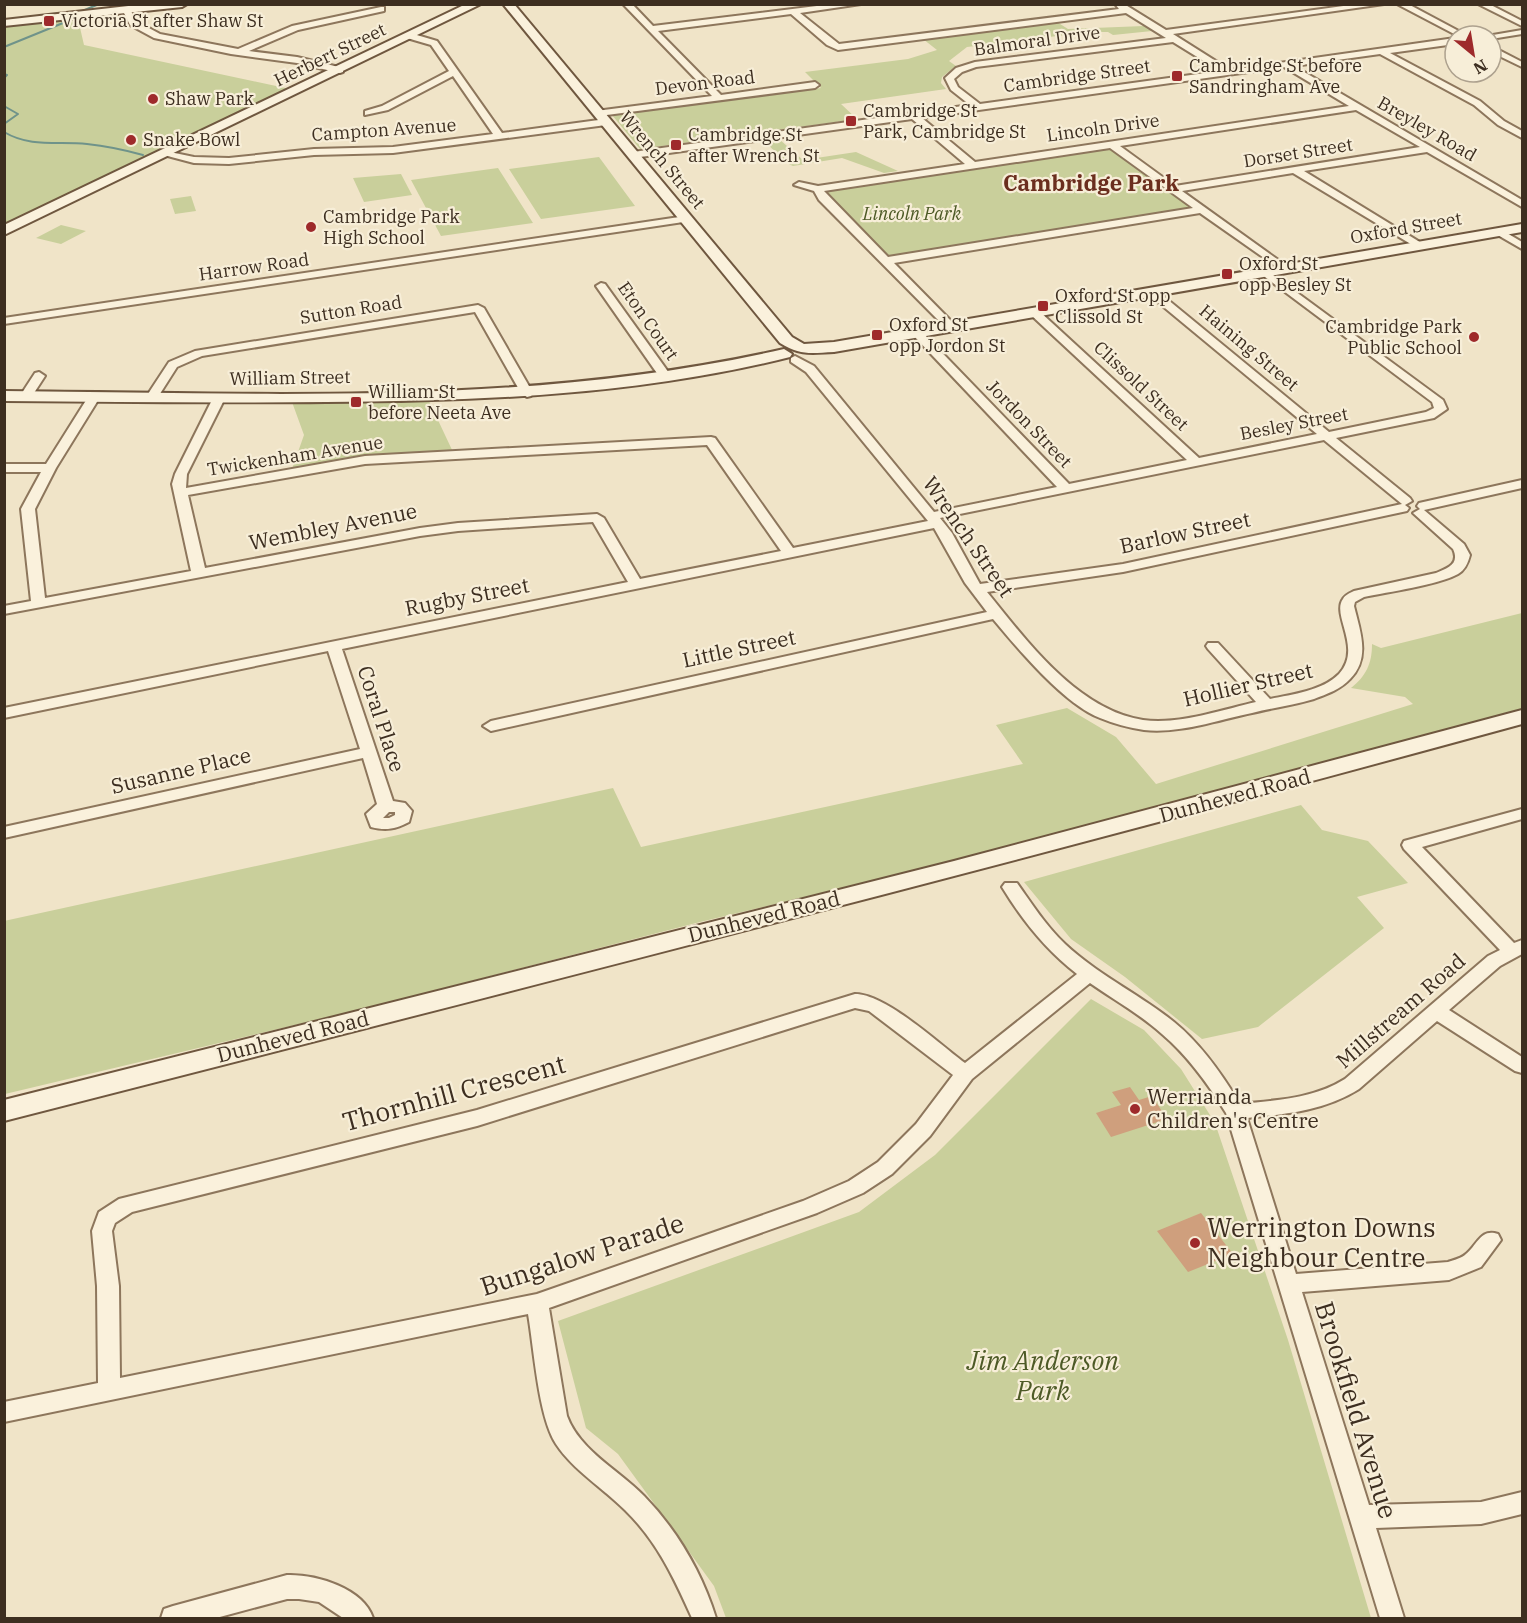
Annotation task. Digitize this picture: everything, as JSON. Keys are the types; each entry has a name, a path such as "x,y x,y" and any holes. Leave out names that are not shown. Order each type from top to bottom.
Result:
{"street":[{"path":"4,24 182,4"},
{"name":"Herbert Street","path":"4,231 476,4"},
{"name":"Wrench Street","path":"508,4 935,520 952,544 976,589 996,614 1042,665 1083,701 1106,715"},
{"path":"627,4 718,98"},
{"path":"651,28 857,4"},
{"path":"1118,4 1228,72"},
{"path":"1164,33 1380,4"},
{"path":"1401,4 1443,25"},
{"path":"1482,4 1522,24"},
{"path":"239,52 296,28 381,9"},
{"path":"127,10 133,22 155,35 239,52 297,60 340,70"},
{"path":"793,12 838,47 1127,10"},
{"path":"1503,34 1522,32"},
{"path":"410,36 433,42 499,136"},
{"name":"Balmoral Drive","path":"978,107 951,85 949,78 955,72 975,65 1174,39"},
{"name":"Cambridge Street","path":"633,155 1443,43"},
{"path":"1381,51 1477,103 1501,123 1522,135"},
{"path":"1503,55 1522,65"},
{"name":"Breyley Road","path":"1285,64 1522,204"},
{"path":"368,113 385,108 453,72"},
{"name":"Devon Road","path":"602,118 718,98 815,85"},
{"name":"Lincoln Drive","path":"799,186 818,189 1358,107"},
{"path":"914,116 971,164"},
{"name":"Campton Avenue","path":"165,154 194,160 240,161 314,152 399,149 499,136 602,118"},
{"path":"1111,144 1284,269"},
{"name":"Dorset Street","path":"1174,189 1428,149"},
{"path":"1295,170 1419,246"},
{"path":"818,189 823,198 951,327"},
{"path":"886,261 1202,210"},
{"name":"Harrow Road","path":"4,321 686,219"},
{"name":"Oxford Street","path":"797,354 1522,228"},
{"path":"1500,232 1522,246"},
{"name":"Besley Street","path":"935,520 1065,488 1431,415 1439,411 1442,406 1437,400 1265,272"},
{"name":"Eton Court","path":"601,286 665,376"},
{"name":"Haining Street","path":"1152,292 1326,436 1404,504 1416,501 1422,509"},
{"name":"Sutton Road","path":"152,397 173,365 199,353 478,308 526,393"},
{"name":"Clissold Street","path":"1035,313 1196,462"},
{"name":"Jordon Street","path":"916,333 1065,488"},
{"name":"William Street","path":"4,396 219,398 526,393 607,386 797,354"},
{"path":"26,396 39,376"},
{"path":"38,604 28,510 50,468 94,397"},
{"path":"199,573 180,493 181,474 219,398"},
{"name":"Twickenham Avenue","path":"180,493 365,460 711,441 789,553"},
{"path":"4,468 50,468"},
{"path":"1422,509 1522,484"},
{"name":"Barlow Street","path":"976,589 1123,568 1404,504"},
{"name":"Hollier Street","path":"1106,715 1133,723 1165,725 1318,693 1345,676 1356,652 1347,606 1352,598 1359,594 1447,573 1461,564 1463,555 1459,547 1422,509"},
{"name":"Wembley Avenue","path":"4,610 432,530 597,518 636,585"},
{"name":"Rugby Street","path":"4,713 636,585 935,520"},
{"name":"Little Street","path":"491,726 996,614"},
{"name":"Coral Place","path":"334,646 386,806"},
{"path":"1213,646 1267,705"},
{"name":"Dunheved Road","path":"4,1111 983,863 1522,717"},
{"name":"Susanne Place","path":"4,833 368,752"},
{"path":"1517,948 1410,845 1522,814"},
{"name":"Brookfield Avenue","path":"1011,887 1046,935 1089,974 1157,1020 1199,1058 1235,1112 1392,1618"},
{"name":"Millstream Road","path":"1235,1112 1310,1102 1333,1096 1352,1084 1494,961 1517,948"},
{"name":"Bungalow Parade","path":"4,1412 537,1303 810,1207 856,1187 885,1168 908,1148 965,1074 1089,974"},
{"name":"Thornhill Crescent","path":"109,1391 108,1286 102,1231 106,1218 126,1205 488,1114 855,1001 864,1001 876,1006 965,1074"},
{"path":"1436,1011 1522,1066"},
{"path":"1289,1284 1449,1271 1473,1261 1491,1240"},
{"path":"537,1303 556,1416 563,1435 574,1449 620,1488 660,1531 686,1576 704,1618"},
{"path":"1361,1517 1481,1513 1522,1503"},
{"path":"173,1618 287,1587 301,1586 313,1587 332,1594 361,1618"}],"green space":[{"path":"78,19 84,45 290,89 5,226 5,26"},
{"path":"1057,22 1068,29 1144,26 1152,31 1113,35 1108,32 1090,32 967,47 949,61 956,66 942,77 941,83 946,89 841,104 857,119 640,149 612,115 821,88 805,72 908,59 937,50 923,39"},
{"path":"779,139 803,160 856,152 898,171 884,173 842,158 793,166 784,162 765,141"},
{"name":"Lincoln Park","path":"1112,147 1192,207 893,256 885,254 825,193 826,190"},
{"path":"599,157 635,206 541,219 509,169"},
{"path":"498,168 533,223 441,236 411,180"},
{"path":"401,174 412,195 364,202 353,178"},
{"path":"191,196 196,211 175,214 170,199"},
{"path":"61,225 86,231 61,244 36,238"},
{"path":"429,401 453,452 349,458 292,469 304,435 292,402"},
{"path":"1522,613 1522,709 1018,846 700,922 366,1008 5,1094 4,921 613,788 641,847 1023,764 996,725 1067,708 1116,737 1156,784 1413,704 1405,697 1351,688 1361,679 1367,669 1372,644 1381,648"},
{"path":"1301,805 1322,830 1368,841 1408,883 1357,897 1384,928 1258,1027 1202,1039 1125,977 1071,939 1024,882"},
{"name":"Jim Anderson Park","path":"1091,999 1144,1030 1181,1069 1215,1123 1288,1340 1371,1618 726,1618 714,1586 618,1454 586,1428 558,1321 859,1212 935,1155"}],"building":[{"name":"Werrianda Children's Centre","path":"1130,1087 1139,1100 1152,1096 1167,1119 1111,1137 1096,1113 1121,1105 1112,1092"},
{"name":"Werrington Downs Neighbour Centre","path":"1201,1213 1233,1254 1188,1272 1157,1231"}],"waterway":[{"path":"80,12 99,4"},
{"path":"4,47 63,23"},
{"path":"4,74 7,75 4,78"},
{"path":"4,106 18,114 4,124"},
{"path":"4,132 34,142 94,145 143,155"}],"place":[{"name":"Victoria St after Shaw St","path":"49,21"},
{"name":"Cambridge St before Sandringham Ave","path":"1177,76"},
{"name":"Shaw Park","path":"153,99"},
{"name":"Cambridge St Park, Cambridge St","path":"851,121"},
{"name":"Snake Bowl","path":"131,140"},
{"name":"Cambridge St after Wrench St","path":"676,145"},
{"name":"Cambridge Park High School","path":"311,227"},
{"name":"Oxford St opp Besley St","path":"1227,274"},
{"name":"Oxford St opp Clissold St","path":"1043,306"},
{"name":"Oxford St opp Jordon St","path":"877,335"},
{"name":"Cambridge Park Public School","path":"1474,337"},
{"name":"William St before Neeta Ave","path":"356,402"},
{"name":"Werrianda Children's Centre","path":"1135,1109"},
{"name":"Werrington Downs Neighbour Centre","path":"1195,1243"}],"district":[{"name":"Cambridge Park","path":"1091,183"}]}
